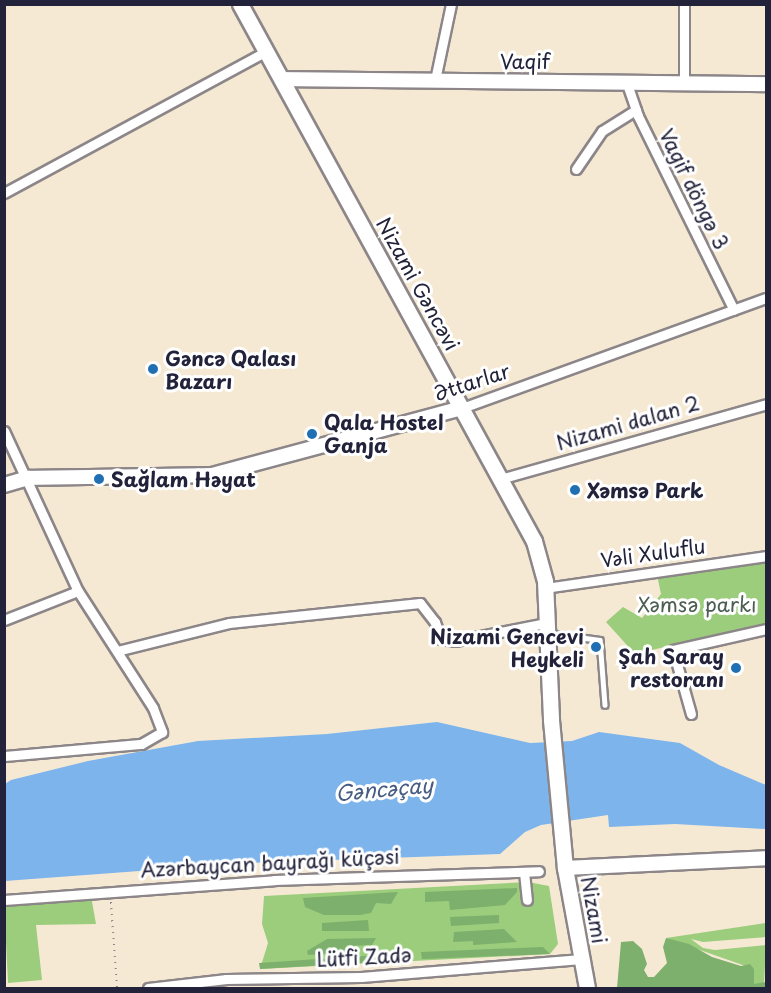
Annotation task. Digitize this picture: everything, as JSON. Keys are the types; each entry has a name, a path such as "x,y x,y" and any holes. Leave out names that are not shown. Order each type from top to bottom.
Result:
{"main road":[{"name":"Nizami Gəncəvi","path":"240,4 534,541 545,588 546,628"},
{"name":"Nizami","path":"546,628 551,720 565,868 581,959"},
{"path":"581,959 587,988"}],"street":[{"path":"435,80 451,4"},
{"path":"684,4 684,82"},
{"path":"4,193 267,51"},
{"name":"Vaqif","path":"282,79 766,84"},
{"name":"Vagif döngə 3","path":"626,81 636,110 734,310"},
{"path":"576,169 602,132 636,110"},
{"name":"Əttarlar","path":"4,485 29,478 212,475 462,408 766,298"},
{"name":"Nizami dalan 2","path":"500,479 766,404"},
{"path":"4,431 29,478 78,591 153,708 162,732 141,744 4,756"},
{"name":"Vəli Xuluflu","path":"545,588 766,556"},
{"path":"4,620 78,591"},
{"path":"117,651 229,622 420,603 435,622 441,639 455,641 546,628"},
{"path":"691,714 673,650 766,628"},
{"path":"565,868 766,858"},
{"name":"Azərbaycan bayrağı küçəsi","path":"4,900 274,880 539,871"},
{"path":"524,872 527,900"},
{"name":"Lütfi Zadə","path":"148,988 226,980 319,983 581,959"}],"lane":[{"path":"546,628 600,640 605,705"}],"path":[{"path":"110,892 117,988"},
{"path":"4,977 6,988"}],"green space":[{"name":"Xəmsə parkı","path":"766,561 766,623 635,654 606,622 623,607 642,618 661,594 657,575"},
{"path":"528,882 549,886 558,944 550,954 260,969 268,943 262,924 264,896"},
{"path":"517,888 517,892 505,905 450,910 449,901 425,902 425,892"},
{"path":"398,892 391,904 376,903 371,913 360,915 324,915 305,907 303,898"},
{"path":"91,896 96,924 36,925 42,980 8,983 4,902"},
{"path":"499,915 499,923 451,926 450,917"},
{"path":"368,920 369,931 322,931 322,923"},
{"path":"766,923 766,937 703,942 691,939 703,948 715,950 766,945 764,985 753,984 754,969 666,938"},
{"path":"504,929 517,942 473,945 473,941 453,942 454,932"},
{"path":"376,938 372,945 350,946 348,952 308,955 307,951 327,939"},
{"path":"666,938 689,944 712,957 741,966 750,964 754,969 754,984 766,982 766,988 617,988 621,942 633,941 642,949 647,964 644,970 648,977 654,977 667,963 663,947"},
{"path":"543,947 550,954 422,959 421,952"},
{"path":"392,954 393,961 260,969 259,963"}],"water":[{"name":"Gəncəçay","path":"437,722 530,743 572,741 599,732 680,743 719,765 766,785 766,829 675,824 609,827 608,815 541,825 525,832 500,854 247,863 5,881 5,784 11,780 88,761 198,741 327,734"}],"place":[{"name":"Gəncə Qalası Bazarı","path":"153,369"},
{"name":"Qala Hostel Ganja","path":"312,434"},
{"name":"Sağlam Həyat","path":"99,479"},
{"name":"Xəmsə Park","path":"575,490"},
{"name":"Nizami Gencevi Heykeli","path":"596,647"},
{"name":"Şah Saray restoranı","path":"736,668"}]}
